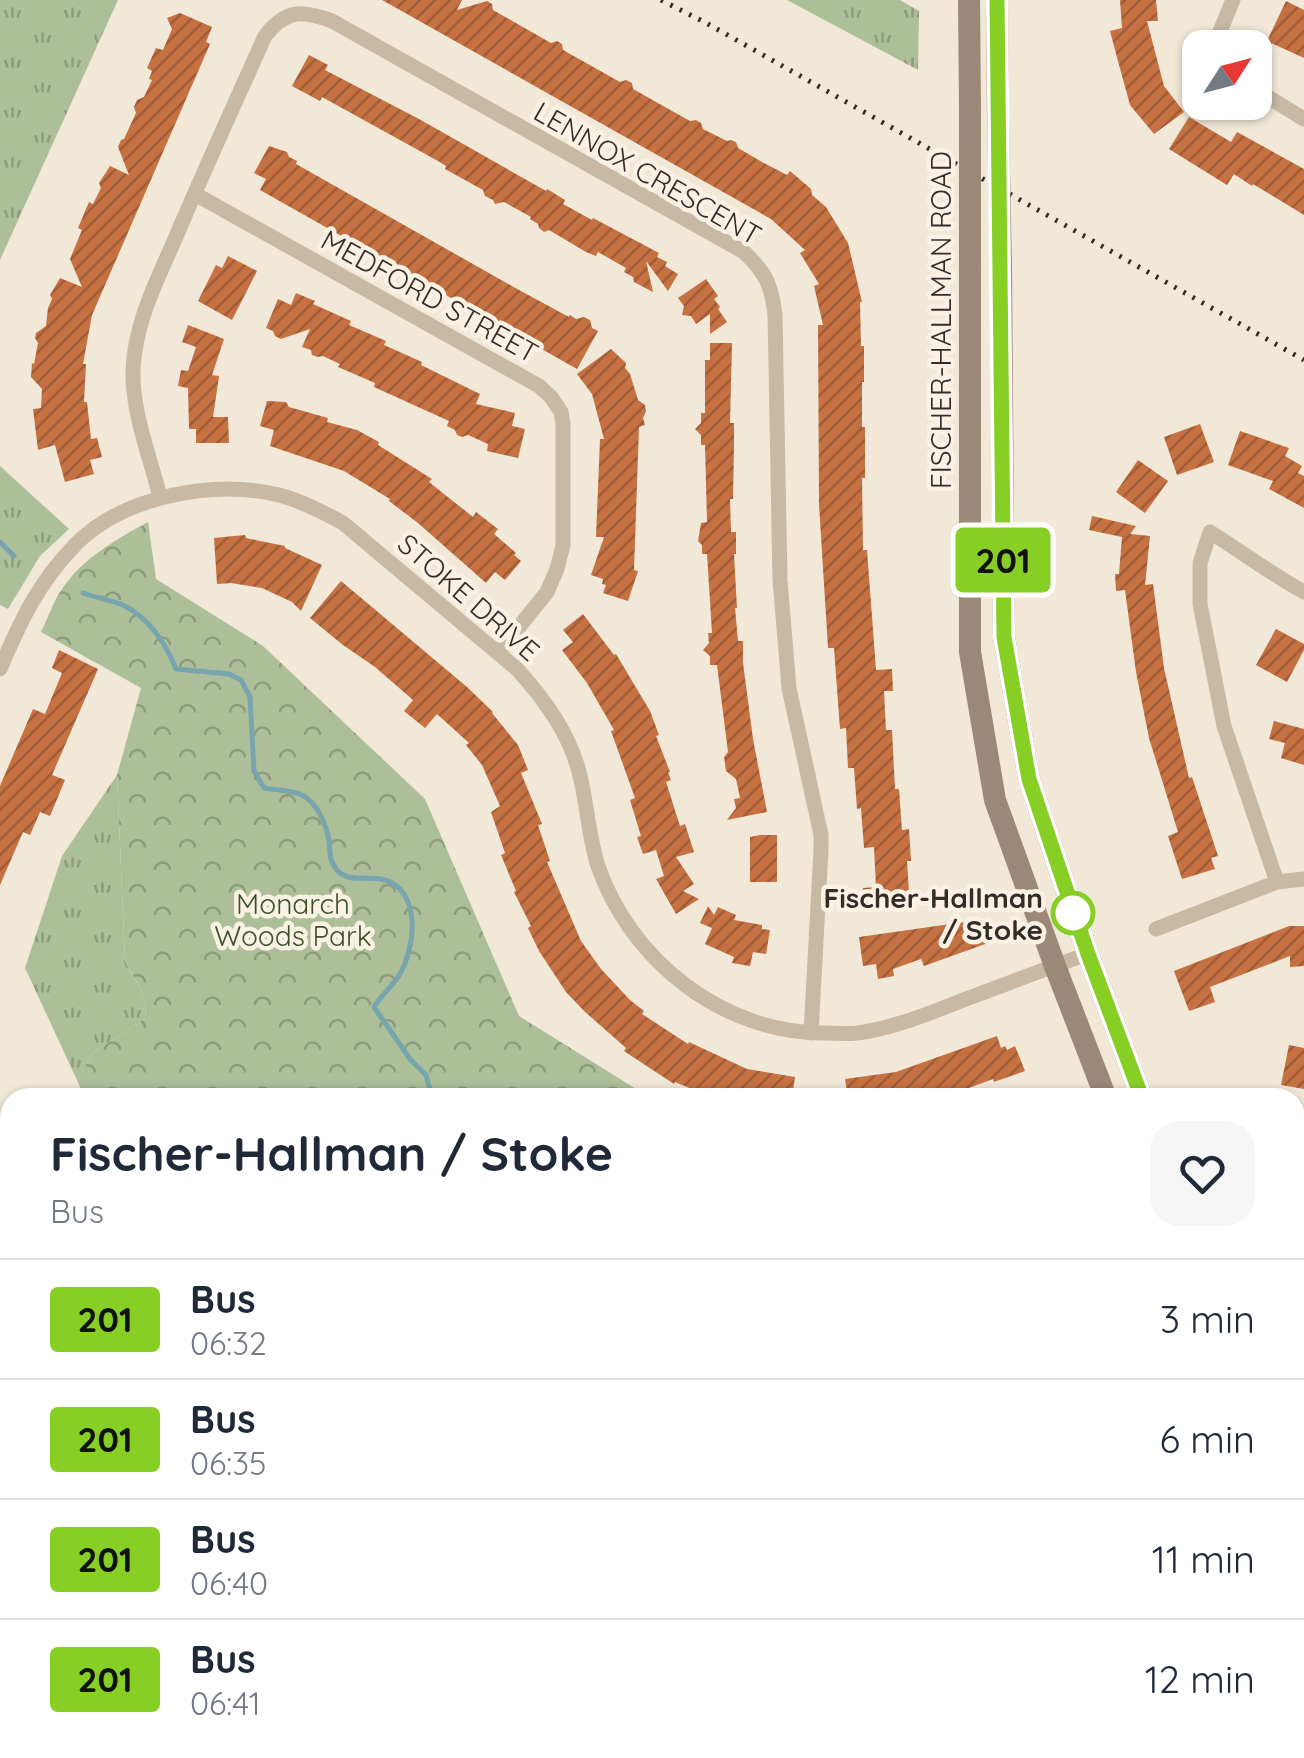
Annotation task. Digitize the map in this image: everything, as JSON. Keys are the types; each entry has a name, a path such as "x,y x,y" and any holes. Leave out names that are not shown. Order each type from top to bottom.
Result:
{"main road":[{"name":"FISCHER-HALLMAN ROAD","path":"969,0 970,652 996,800 1102,1088"},
{"path":"997,0 1004,637 1029,779 1138,1088"}],"street":[{"path":"1220,30 1233,0"},
{"name":"LENNOX CRESCENT","path":"160,497 139,419 133,374 136,336 265,36 276,22 292,14 309,12 332,21 744,252 761,269 772,290 778,524 789,688 820,836 811,1033"},
{"path":"1272,99 1304,119"},
{"name":"MEDFORD STREET","path":"194,194 539,386 551,397 560,412 565,441 563,545 546,592 498,653"},
{"name":"STOKE DRIVE","path":"0,669 26,610 47,577 78,542 103,523 160,497 202,490 279,495 315,507 343,523 533,686 566,736 580,776 597,861 624,919 651,954 686,988 734,1016 782,1030 862,1033 921,1016 1088,954"},
{"path":"1277,882 1224,726 1200,604 1200,563 1210,532 1270,574 1304,592"},
{"path":"1156,929 1277,882 1304,879"}],"green space":[{"path":"0,0 118,0 0,260"},
{"path":"787,0 900,0 919,11 918,70"},
{"path":"0,466 69,529 40,556 8,609 0,605"},
{"name":"Monarch Woods Park","path":"148,522 156,579 263,646 425,799 519,1016 635,1088 80,1088 77,1080 93,1053 146,1018 145,998 125,961 117,775 141,688 41,632 70,578 112,543"},
{"path":"117,775 125,961 145,998 146,1018 93,1053 77,1080 25,968 62,856"}],"building":[{"path":"382,0 462,0 457,10 487,1 493,10 551,43 557,41 563,50 620,82 632,83 633,89 690,121 696,120 703,129 736,142 738,148 787,175 790,171 826,207 848,243 862,302 863,550 867,550 876,670 892,669 893,691 884,691 886,730 892,730 902,830 909,829 911,861 907,861 906,902 864,908 863,888 876,887 874,847 864,848 854,768 848,768 846,728 840,729 834,648 828,648 819,504 818,325 823,325 814,286 819,284 800,253 805,250 771,219"},
{"path":"1120,0 1156,0 1158,21 1147,21 1164,86 1182,113 1154,134 1130,105 1110,31 1122,28"},
{"path":"1286,1 1304,10 1304,58 1272,43 1272,30"},
{"path":"180,13 212,27 206,42 210,44 92,315 83,364 84,402 91,439 97,438 102,457 90,460 94,474 65,482 55,445 38,450 33,409 41,408 42,389 31,377 38,343 36,333 46,326 50,295 60,278 82,287 70,259 82,230 78,228 110,166 129,175 118,147 136,113 137,100 144,97 152,80 152,71 147,68 156,48 163,50 172,29 167,18"},
{"path":"309,55 328,65 325,70 547,189 565,200 563,204 592,220 659,253 657,257 667,262 665,266 678,274 668,291 646,261 653,292 634,282 624,272 626,268 598,252 596,256 549,230 544,232 531,217 504,202 495,204 483,190 438,161 322,97 320,101 292,86"},
{"path":"1187,120 1194,120 1231,142 1237,132 1304,169 1304,215 1234,174 1227,185 1169,149"},
{"path":"269,146 287,152 296,164 519,290 569,317 590,320 592,328 598,331 577,369 260,190 266,179 254,173"},
{"path":"228,256 257,271 232,320 198,301 216,265 222,268"},
{"path":"706,279 718,296 714,299 727,322 710,334 710,314 696,324 691,316 682,315 684,306 678,298"},
{"path":"296,293 351,321 349,325 386,341 384,345 480,394 476,404 515,413 512,426 525,429 518,458 487,451 488,444 468,435 457,435 447,426 449,421 374,387 375,383 338,367 340,364 312,355 311,350 302,347 310,329 281,339 275,336 266,328 278,299 291,305"},
{"path":"188,325 224,339 212,375 219,376 213,417 228,417 229,443 196,443 196,429 189,429 188,388 178,386 181,370 188,371 196,347 182,342"},
{"path":"710,343 732,343 730,423 734,423 734,445 730,499 731,532 736,532 735,608 767,812 727,820 736,808 734,799 740,798 736,779 726,771 724,757 728,752 717,665 710,665 710,656 703,650 709,643 708,633 712,633 707,554 702,554 698,541 701,523 707,522 705,445 701,445 701,435 695,429 701,423 701,413 705,413 705,360 710,360"},
{"path":"611,349 626,363 638,400 646,411 645,425 639,427 634,570 638,571 628,601 603,593 603,579 591,575 604,537 596,537 600,439 604,439 592,394 577,374"},
{"path":"267,401 286,402 289,407 328,418 327,422 357,430 379,442 378,445 432,479 429,482 473,517 476,512 498,529 494,534 521,561 505,580 495,572 486,583 390,499 344,471 270,446 274,430 260,426"},
{"path":"1200,424 1214,462 1177,475 1164,437"},
{"path":"1240,431 1289,448 1285,456 1302,466 1298,473 1304,476 1304,508 1269,489 1273,481 1228,465"},
{"path":"1138,460 1168,481 1145,513 1116,492"},
{"path":"1092,516 1136,526 1130,534 1150,536 1145,585 1153,584 1164,668 1189,778 1192,777 1218,856 1211,858 1215,869 1182,879 1168,836 1178,832 1149,738 1125,590 1116,591 1122,537 1089,530"},
{"path":"245,535 285,546 322,565 301,611 292,602 262,588 217,584 214,538"},
{"path":"341,581 493,712 518,745 528,770 521,773 542,824 538,825 550,861 547,862 581,941 601,969 644,1011 642,1014 688,1044 747,1069 795,1077 793,1088 689,1088 674,1084 624,1051 626,1048 566,992 539,951 501,855 505,853 491,812 500,806 482,765 466,745 469,743 437,714 425,728 404,711 413,700 310,618"},
{"path":"583,614 616,654 650,711 659,735 656,736 670,772 671,780 666,782 680,826 685,824 694,852 676,857 694,884 683,891 699,899 676,914 656,879 664,876 656,850 643,854 637,837 641,836 630,800 635,798 611,731 614,730 562,650 573,642 563,630"},
{"path":"1276,629 1304,644 1287,682 1256,665"},
{"path":"59,650 98,669 52,775 65,780 50,816 40,812 30,835 23,832 0,885 0,786 33,709 45,714 62,673 52,668"},
{"path":"1274,721 1304,729 1304,765 1281,758 1285,743 1269,739"},
{"path":"777,835 777,882 750,882 750,837"},
{"path":"708,906 714,915 718,907 736,915 734,920 770,930 766,954 753,952 750,966 732,963 734,957 705,944 712,928 700,923"},
{"path":"979,920 988,943 924,966 921,959 893,969 894,976 878,979 876,964 863,966 859,937"},
{"path":"1289,926 1304,926 1304,966 1290,967 1290,956 1210,987 1215,1002 1189,1011 1174,971"},
{"path":"997,1036 1001,1048 1015,1046 1025,1071 969,1088 846,1088 845,1079 896,1072"},
{"path":"1289,1045 1304,1048 1304,1088 1281,1085"}],"waterway":[{"path":"0,542 14,556"},
{"path":"83,593 123,605 141,617 162,641 176,669 229,674 241,680 250,697 254,771 264,788 298,793 313,803 326,828 330,856 342,874 381,879 395,884 404,894 412,921 409,951 398,977 374,1007 426,1075 429,1088"}],"railway":[{"path":"661,0 1304,360"}],"bus line":[{"name":"201","path":"997,0 1004,637 1029,779 1138,1088"}],"place":[{"name":"Fischer-Hallman / Stoke","path":"1073,913"}]}
